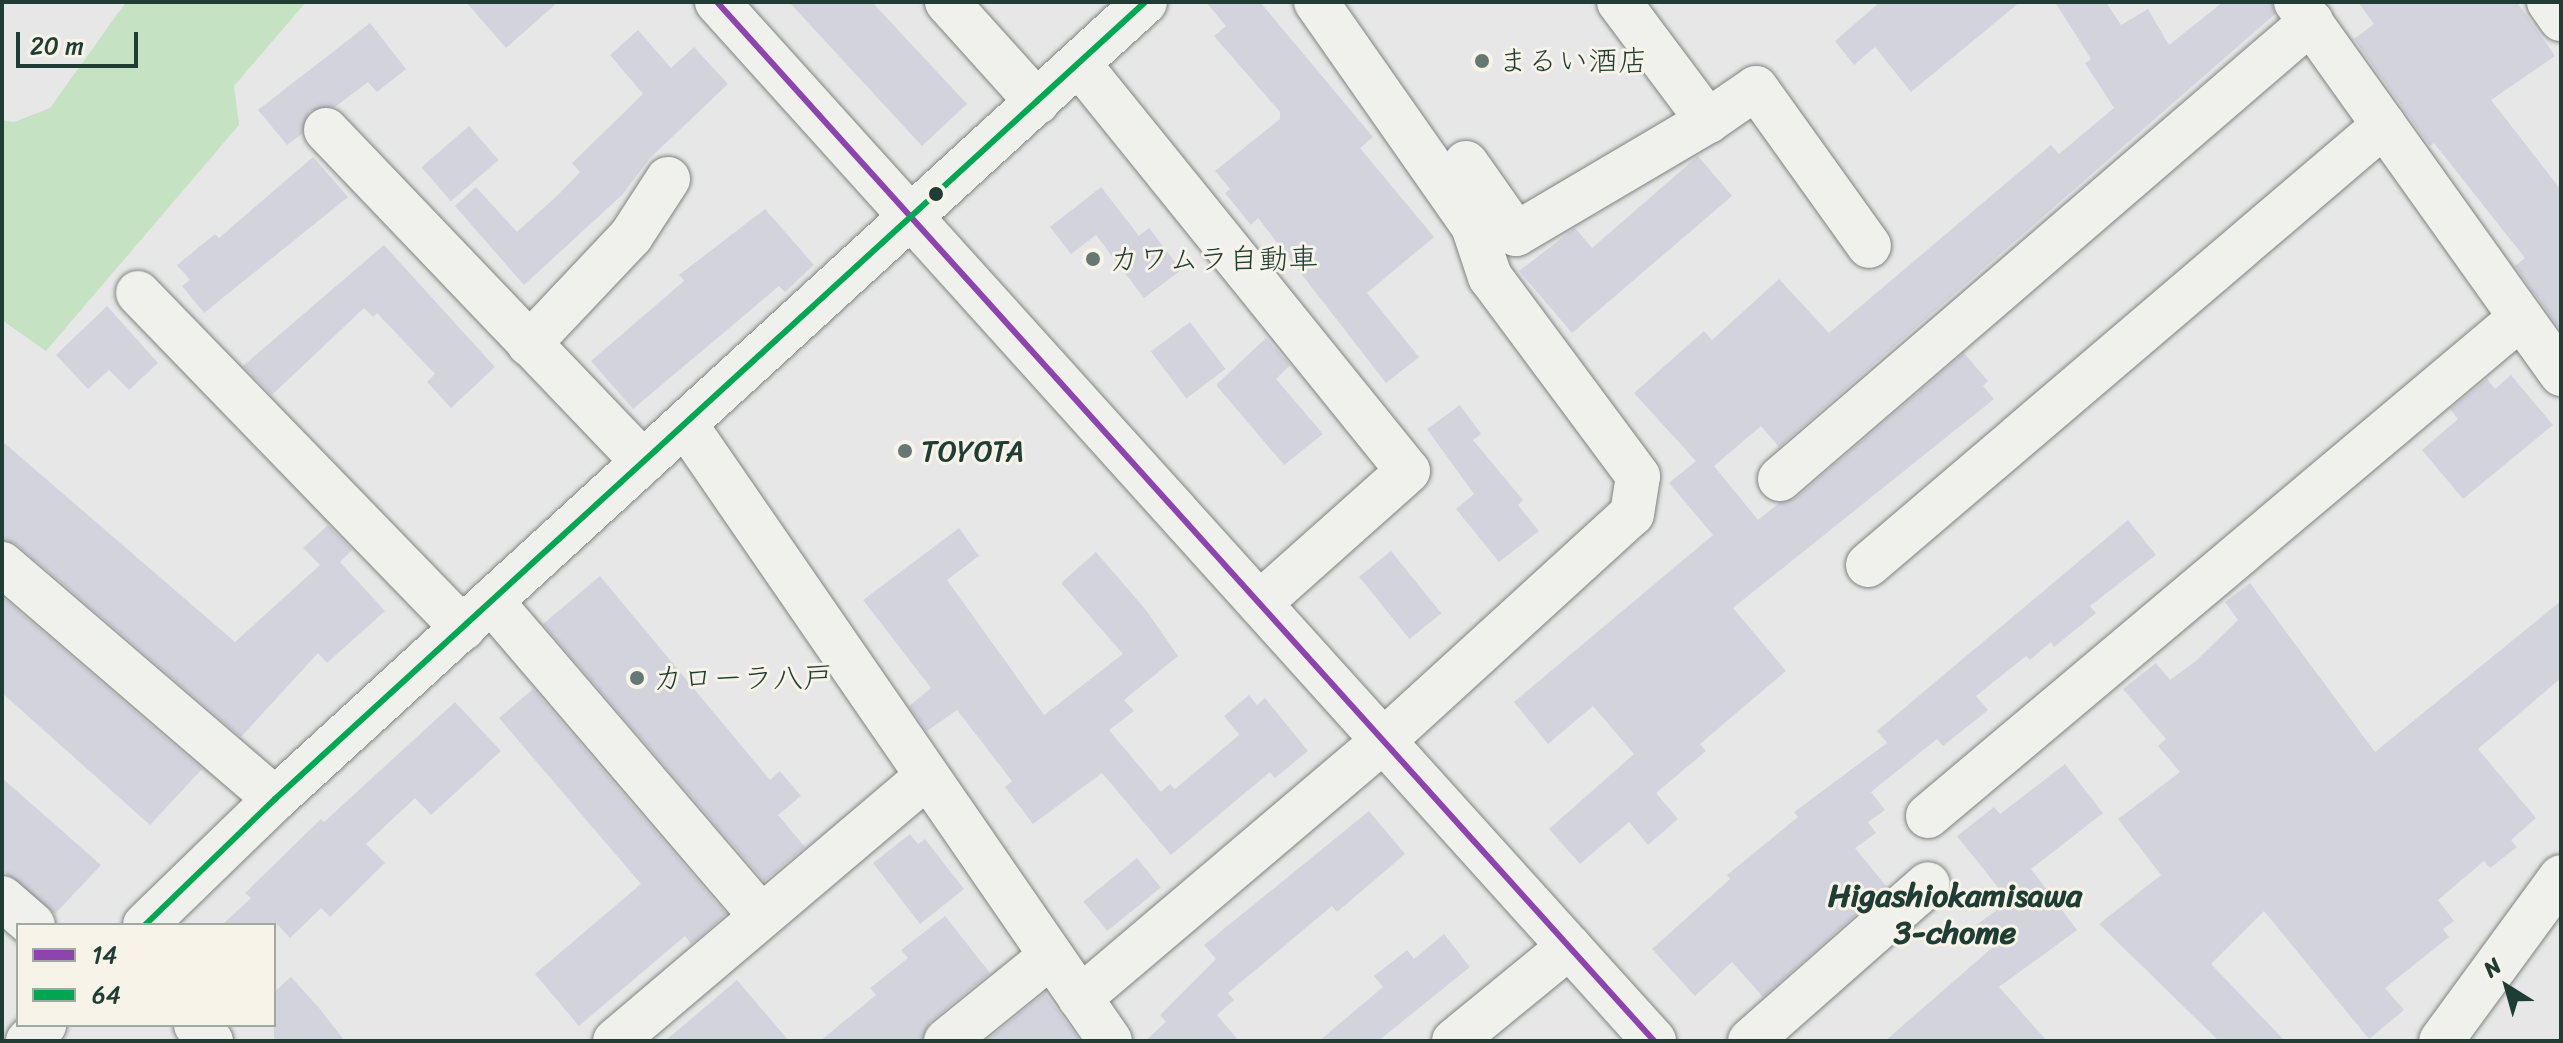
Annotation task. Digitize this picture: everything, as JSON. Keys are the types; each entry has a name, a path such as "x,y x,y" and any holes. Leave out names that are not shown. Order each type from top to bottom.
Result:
{"street":[{"path":"717,2 1654,1041"},
{"path":"947,2 1037,102"},
{"path":"147,923 275,799 1145,2"},
{"path":"1080,998 1383,741 1632,514 1638,476 1490,277 1473,226 1316,2"},
{"path":"1351,2 1516,234 1708,121 1756,88 1869,246"},
{"path":"1619,2 1708,121"},
{"path":"2549,2 2561,19"},
{"path":"1780,479 2304,12 2561,374"},
{"path":"1079,64 1408,471 1260,603"},
{"path":"1868,565 2384,125"},
{"path":"326,130 643,462"},
{"path":"529,344 631,236 668,179"},
{"path":"138,293 477,614 761,916"},
{"path":"1928,816 2520,318"},
{"path":"685,424 1110,1041"},
{"path":"2,564 275,799"},
{"path":"615,1041 926,777"},
{"path":"2451,1037 2561,877"},
{"path":"1750,1041 1928,884"},
{"path":"2,898 31,923"},
{"path":"1454,1041 1569,947"},
{"path":"946,1041 1051,956"}],"green space":[{"path":"126,2 306,2 234,86 239,125 46,351 2,320 2,120 14,122 50,108"}],"building":[{"path":"466,2 558,2 506,48"},
{"path":"789,2 872,2 967,104 922,146"},
{"path":"1206,2 1260,2 1373,137 1360,148 1434,237 1367,293 1419,357 1386,383 1258,218 1251,225 1225,193 1230,189 1215,171 1280,119 1280,112 1214,36 1226,26"},
{"path":"1880,2 2020,2 1911,92 1875,47 1854,65 1835,41"},
{"path":"2055,2 2106,2 2121,25 2148,9 2169,45 2223,2 2271,2 2275,14 1779,447 1761,426 1714,466 1758,520 1779,503 1796,498 1964,353 1988,381 1983,386 1994,399 1733,608 1786,671 1700,744 1706,751 1656,793 1678,819 1648,845 1629,822 1580,864 1549,829 1634,754 1593,706 1548,744 1514,702 1713,535 1669,483 1696,461 1634,393 1704,331 1712,340 1779,279 1829,333 2051,145 2059,154 2114,108 2085,63 2091,59"},
{"path":"2358,2 2517,2 2555,56 2491,100 2561,190 2561,331 2515,266 2525,258 2434,143 2430,146 2354,39 2374,24"},
{"path":"370,23 406,69 377,92 368,82 335,107 309,111 302,134 287,145 258,110"},
{"path":"638,30 671,68 694,47 728,84 650,158 622,195 524,285 455,206 476,187 517,232 560,193 580,172 572,163 643,94 610,55"},
{"path":"469,126 499,160 451,201 421,167"},
{"path":"1698,156 1732,196 1572,333 1519,271 1575,228 1592,248"},
{"path":"313,157 348,197 204,313 182,286 190,280 177,265 215,234 219,238"},
{"path":"1101,187 1139,236 1149,228 1181,270 1144,298 1096,235 1071,254 1050,227"},
{"path":"765,209 814,265 785,292 779,286 633,409 591,361 684,281 679,275"},
{"path":"384,245 495,367 451,408 427,382 435,374 377,313 373,317 364,308 272,395 243,366"},
{"path":"107,306 158,363 129,390 109,370 88,389 56,355"},
{"path":"1190,322 1226,369 1186,399 1151,351"},
{"path":"1266,338 1290,365 1276,379 1323,434 1284,465 1216,385"},
{"path":"2511,375 2553,425 2463,499 2422,450 2458,419 2450,409 2487,379 2495,389"},
{"path":"1460,405 1481,434 1473,440 1523,500 1518,505 1539,531 1499,562 1456,509 1474,494 1427,429"},
{"path":"2,441 235,642 320,565 303,548 328,525 352,550 340,562 385,611 327,663 318,653 241,737 18,545 2,540"},
{"path":"2128,520 2156,555 2090,606 2096,613 2054,647 2051,642 2030,660 2026,656 1976,696 1988,710 1943,746 1937,739 1871,792 1885,810 1868,822 1876,833 1855,848 1887,887 1763,997 1732,962 1695,996 1652,949 1730,879 1727,875 1798,817 1794,812 1887,743 1877,731"},
{"path":"959,528 979,556 947,580 1044,715 1123,654 1061,583 1096,552 1146,610 1178,656 1124,700 1134,711 1109,730 1161,792 1170,784 1175,789 1239,735 1224,716 1249,695 1257,705 1265,698 1308,751 1275,778 1270,772 1171,855 1102,773 1033,824 1005,787 1012,781 957,710 927,731 909,706 931,688 863,600"},
{"path":"1391,551 1441,613 1409,639 1359,577"},
{"path":"600,576 770,780 780,771 801,796 778,815 805,847 764,881 543,624"},
{"path":"2250,583 2375,752 2561,601 2561,678 2478,749 2536,818 2511,840 2517,847 2490,868 2484,861 2438,900 2454,921 2443,929 2449,937 2385,988 2404,1010 2369,1039 2264,911 2211,964 2285,1041 2219,1041 2099,924 2161,875 2118,819 2180,772 2158,746 2166,739 2123,689 2156,663 2170,680 2197,660 2238,620 2225,602"},
{"path":"2,597 202,769 150,825 2,693"},
{"path":"533,689 726,914 691,944 685,936 579,1026 535,974 641,884 499,718"},
{"path":"455,702 501,751 431,815 415,798 366,844 385,863 330,917 321,908 290,938 276,923 224,923 251,898 245,893 321,819 324,822"},
{"path":"2065,764 2103,813 2031,869 2077,930 1999,987 2047,1041 1885,1041 1993,947 1976,925 2009,901 1957,836 1994,807 2000,814"},
{"path":"2,778 101,865 55,914 2,870"},
{"path":"1369,811 1405,854 1337,912 1332,906 1228,993 1234,1000 1217,1015 1239,1041 1145,1041 1166,1022 1160,1015 1216,959 1204,945"},
{"path":"910,834 918,844 925,839 964,889 920,924 873,863"},
{"path":"1137,858 1161,888 1107,931 1083,901"},
{"path":"945,916 990,973 930,1022 922,1041 820,1041 876,995 870,988 908,958 901,950"},
{"path":"1444,934 1470,967 1378,1041 1319,1041 1383,987 1374,976 1407,950 1414,959"},
{"path":"291,977 345,1041 274,1041 276,990"},
{"path":"737,980 789,1041 665,1041"},
{"path":"1045,993 1080,1041 986,1041"}],"transit line":[{"name":"14","path":"717,2 1654,1041"},
{"name":"64","path":"147,923 275,799 1145,2"}],"place":[{"name":"まるい酒店","path":"1482,61"},
{"name":"カワムラ自動車","path":"1093,259"},
{"name":"TOYOTA","path":"905,451"},
{"name":"カローラ八戸","path":"637,678"}],"district":[{"name":"Higashiokamisawa 3-chome","path":"1955,916"}]}
